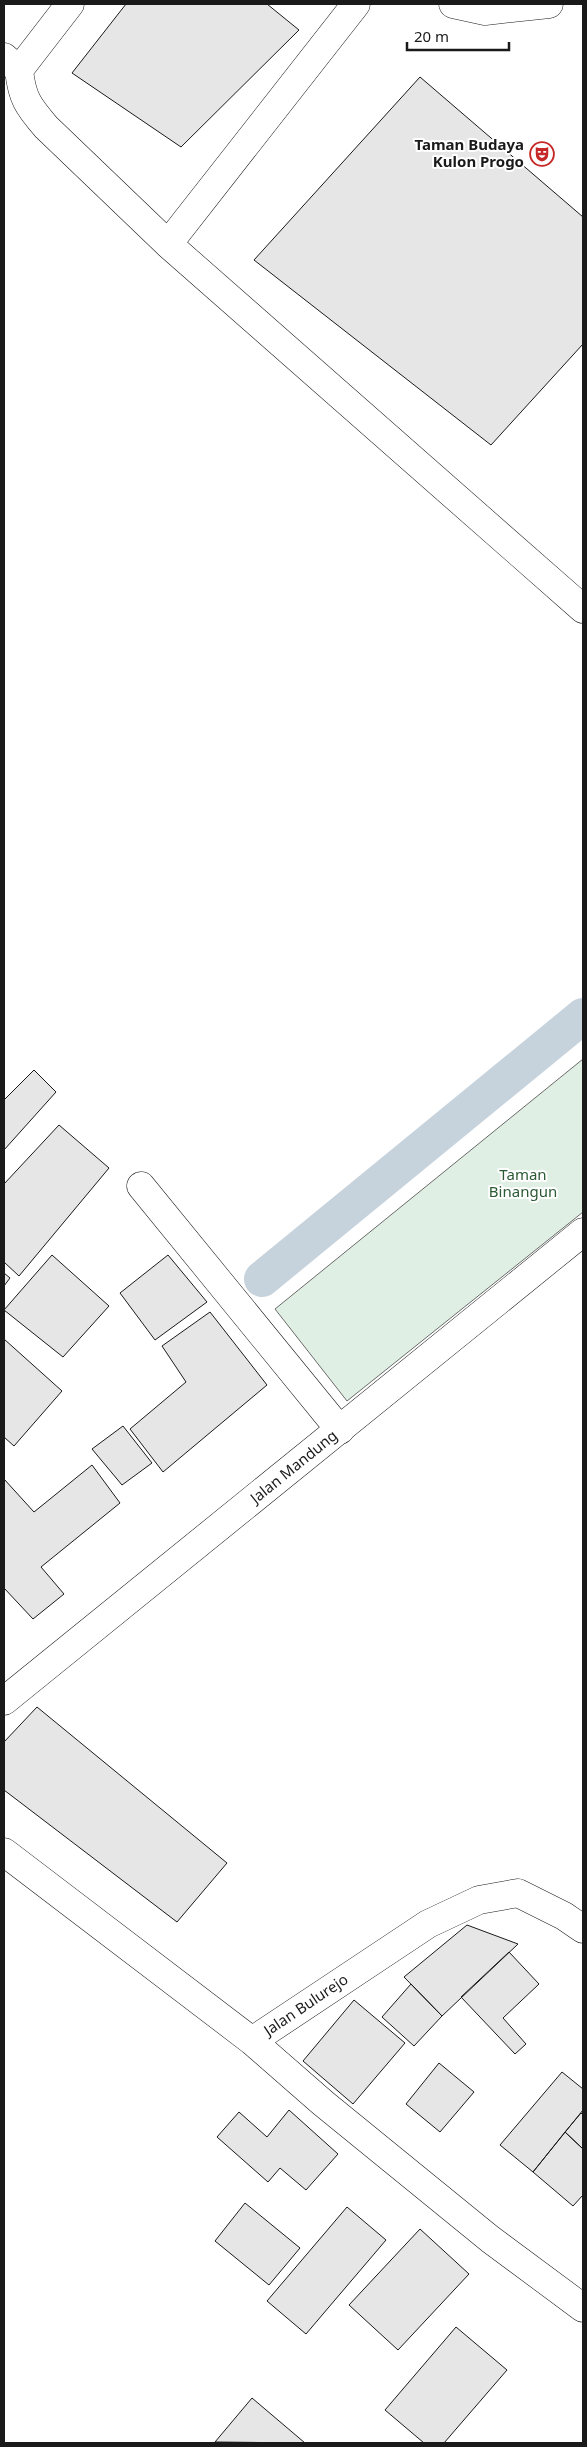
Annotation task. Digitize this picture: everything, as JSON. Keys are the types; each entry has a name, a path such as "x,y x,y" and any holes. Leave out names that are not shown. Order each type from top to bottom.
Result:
{"street":[{"path":"70,4 11,63 28,106 46,127 168,244 583,609"},
{"path":"168,244 356,4"},
{"path":"453,4 485,11 549,4"},
{"path":"141,1186 340,1430"},
{"name":"Jalan Mandung","path":"4,1701 583,1232"},
{"name":"Jalan Bulurejo","path":"4,1852 252,2040 428,1924 479,1900 518,1893 564,1916 583,1929"},
{"path":"252,2040 323,2103 490,2239 583,2308"}],"green space":[{"name":"Taman Binangun","path":"583,1059 583,1212 347,1401 275,1309"}],"building":[{"path":"126,4 267,4 299,30 181,147 72,73"},
{"path":"420,77 583,217 583,344 491,445 254,260"},
{"path":"34,1070 56,1092 4,1150 4,1100"},
{"path":"59,1125 109,1168 19,1276 4,1262 4,1184"},
{"path":"52,1255 109,1306 63,1357 4,1310"},
{"path":"168,1255 207,1302 155,1340 120,1293"},
{"path":"4,1273 10,1278 4,1286"},
{"path":"210,1312 267,1385 163,1472 130,1429 186,1382 162,1346"},
{"path":"4,1339 62,1391 14,1446 4,1437"},
{"path":"123,1426 152,1463 122,1485 92,1449"},
{"path":"92,1465 120,1503 41,1567 64,1594 33,1619 4,1588 4,1479 34,1512"},
{"path":"37,1707 227,1863 177,1922 4,1790 4,1742"},
{"path":"467,1925 518,1944 442,2016 404,1977"},
{"path":"509,1952 539,1984 503,2018 526,2044 515,2054 461,1997"},
{"path":"411,1984 442,2016 414,2046 382,2017"},
{"path":"354,2000 405,2043 353,2104 303,2061"},
{"path":"439,2063 474,2092 440,2132 406,2104"},
{"path":"562,2072 583,2089 583,2110 533,2172 500,2145"},
{"path":"289,2110 338,2154 306,2190 280,2168 268,2182 217,2137 239,2112 267,2137"},
{"path":"581,2113 583,2115 583,2149 565,2132"},
{"path":"565,2132 583,2149 583,2195 573,2206 533,2172"},
{"path":"245,2203 300,2248 269,2285 215,2241"},
{"path":"347,2207 386,2240 306,2334 267,2301"},
{"path":"420,2229 469,2274 398,2350 349,2305"},
{"path":"456,2327 507,2370 444,2443 424,2443 385,2410"},
{"path":"252,2398 305,2443 215,2442"}],"waterway":[{"path":"262,1279 583,1016"}],"place":[{"name":"Taman Budaya Kulon Progo","path":"542,154"}]}
